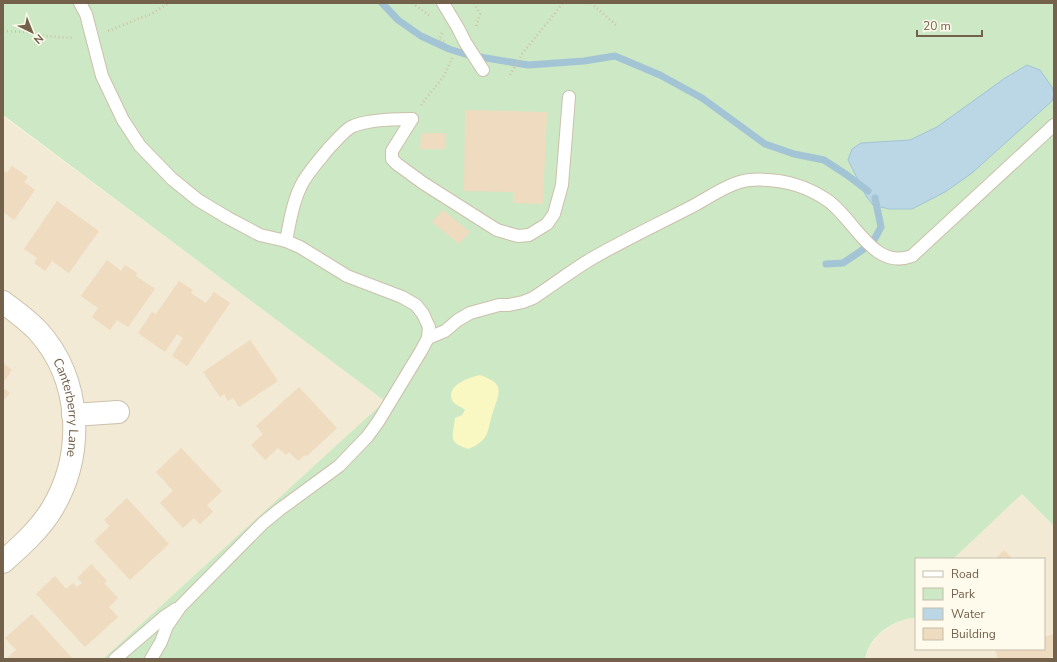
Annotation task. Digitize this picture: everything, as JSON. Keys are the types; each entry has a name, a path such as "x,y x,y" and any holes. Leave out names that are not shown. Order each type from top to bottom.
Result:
{"street":[{"name":"Canterberry Lane","path":"3,302 38,330 56,355 66,376 70,392 74,438 72,460 58,498 46,518 3,562"},
{"path":"73,415 118,412"}],"lane":[{"path":"80,3 86,14 102,76 123,120 140,146 172,179 198,200 260,235 286,241 300,247 347,276 402,297 416,306 423,314 429,327 428,338 378,422 367,437 354,451 322,479 263,523 180,607 168,626 151,659"},
{"path":"443,3 483,70"},
{"path":"412,119 392,151 392,158 397,164 423,183 497,230 518,236 529,235 547,224 554,214 562,186 569,97"},
{"path":"286,241 297,197 303,182 316,163 347,130 358,125 397,119 412,119"},
{"path":"428,338 445,331 458,320 470,313 499,305 509,305 523,302 533,298 591,259 742,181 779,181 790,183 809,190 836,207 876,251 885,256 902,260 912,256 1054,125"},
{"path":"115,659 164,617 180,607"}],"path":[{"path":"510,75 522,54 562,3"},
{"path":"591,3 616,25"},
{"path":"412,119 428,95 444,76 450,64"}],"shaded area":[{"path":"3,116 386,401 103,659 3,659"},
{"path":"1022,494 1054,526 1054,659 865,659 869,647 877,636 888,627 902,620 913,618 915,618 915,650 1045,650 1045,558 954,558"}],"green space":[{"path":"3,3 1054,3 1054,526 1022,494 954,558 915,558 915,618 902,620 889,626 873,641 868,648 865,659 103,659 385,401 3,115"}],"sand":[{"path":"480,375 495,382 499,391 488,431 484,439 476,446 469,449 454,442 453,435 455,418 462,415 465,410 453,402 451,395 452,390 460,383"}],"water":[{"path":"1027,65 1040,70 1052,87 1054,94 1052,101 972,173 945,192 912,209 889,209 873,205 866,196 848,160 852,149 861,143 910,140 937,127 1005,78"}],"building":[{"path":"465,110 547,112 543,204 513,203 513,192 464,191"},
{"path":"421,133 445,133 445,149 420,149"},
{"path":"12,166 28,177 24,182 35,190 14,220 3,212 3,170 7,173"},
{"path":"57,201 99,231 69,273 52,261 45,271 34,263 37,258 24,249"},
{"path":"443,210 470,232 459,244 432,222"},
{"path":"107,260 121,271 125,265 137,273 136,276 155,289 128,327 117,320 110,330 92,317 98,308 81,296"},
{"path":"179,281 193,290 191,293 206,303 214,292 230,303 187,366 172,356 183,338 177,334 165,352 138,333 152,312 156,314"},
{"path":"250,340 278,381 239,407 233,398 228,401 224,394 220,397 203,372"},
{"path":"3,363 12,370 3,383"},
{"path":"299,387 337,428 307,456 305,455 298,461 289,452 286,455 278,448 265,460 251,445 263,434 256,426"},
{"path":"3,388 10,393 3,401"},
{"path":"181,448 222,491 207,505 213,512 200,524 194,518 183,528 160,503 173,491 156,472"},
{"path":"127,498 169,544 130,580 94,541 110,526 104,520"},
{"path":"1004,550 1012,558 996,558"},
{"path":"91,564 107,581 104,583 118,598 109,607 118,617 85,647 36,594 55,576 66,589 73,583 77,587 82,583 77,578"},
{"path":"32,614 73,659 6,659 16,650 5,638"},
{"path":"1054,634 1054,656 1049,659 998,659 995,650 1045,650 1045,637"}],"waterway":[{"path":"382,3 398,20 421,36 449,49 468,55 528,65 584,61 615,56 660,75 702,98 765,144 794,154 824,160 868,191"},
{"path":"826,264 843,263 874,240 881,227 875,198"}]}
